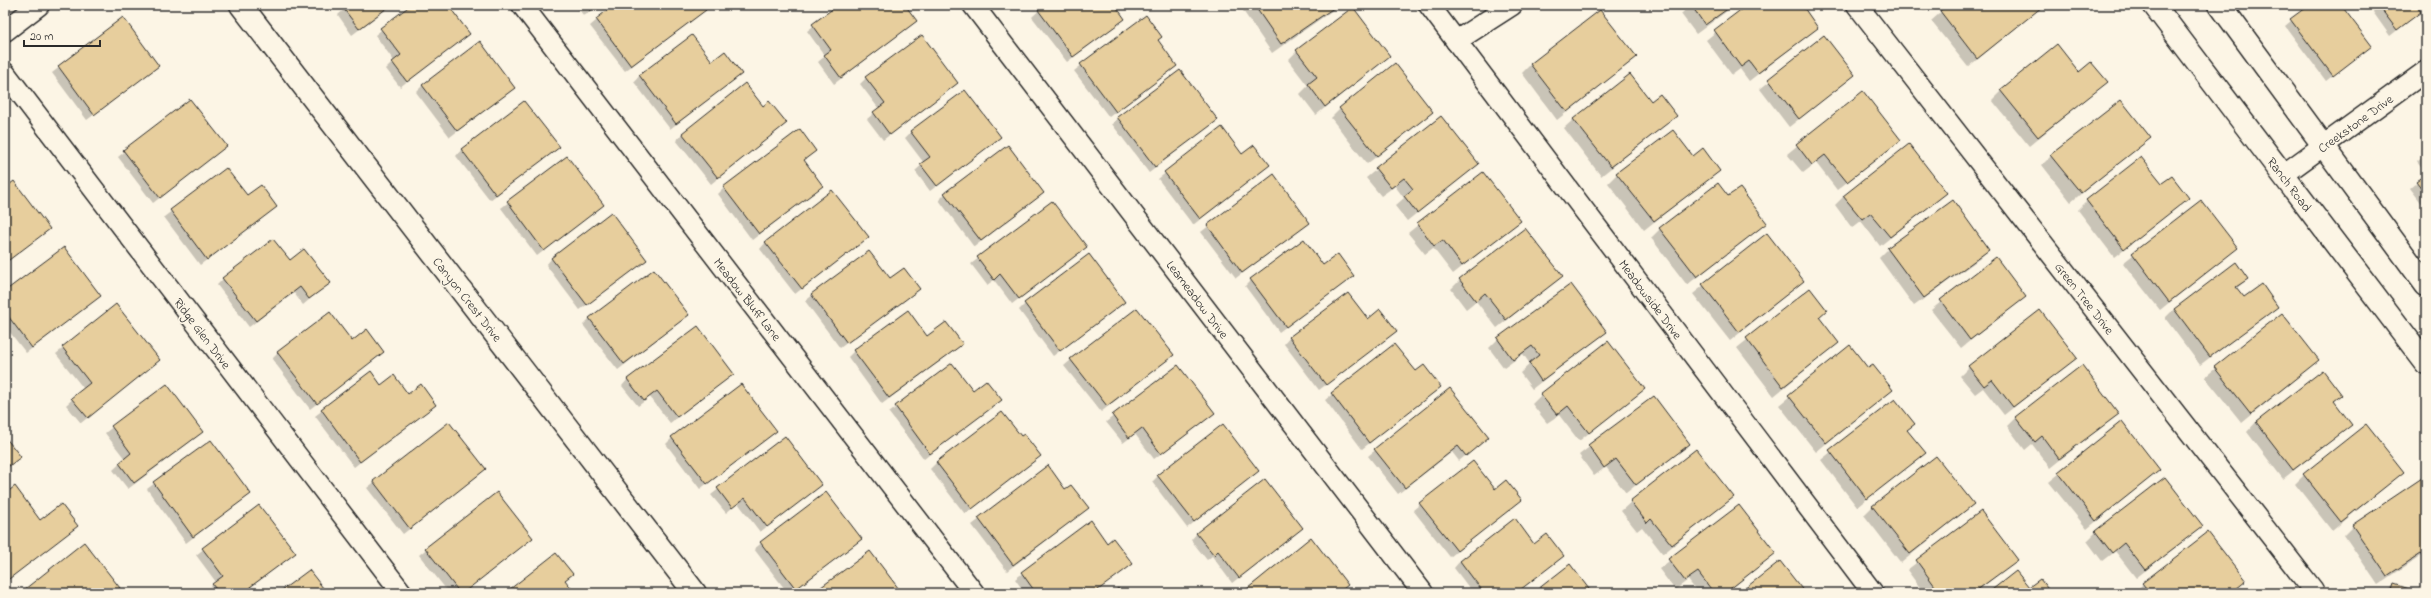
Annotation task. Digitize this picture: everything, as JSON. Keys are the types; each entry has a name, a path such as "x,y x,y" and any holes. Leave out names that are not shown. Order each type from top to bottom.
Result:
{"main road":[{"name":"Canyon Crest Drive","path":"240,5 695,593"},
{"name":"Ranch Road","path":"2154,5 2426,363"},
{"path":"2220,5 2426,285"}],"street":[{"path":"5,31 39,5"},
{"name":"Meadow Bluff Lane","path":"522,5 974,593"},
{"name":"Leameadow Drive","path":"973,5 1423,593"},
{"name":"Meadowside Drive","path":"1429,5 1873,593"},
{"path":"1456,41 1512,5"},
{"name":"Green Tree Drive","path":"1857,5 2311,592"},
{"name":"Creekstone Drive","path":"2283,175 2426,71"},
{"name":"Ridge Glen Drive","path":"5,73 402,593"}],"building":[{"path":"348,5 391,5 359,29 343,8"},
{"path":"411,5 448,5 470,34 407,82 392,62 401,55 380,28"},
{"path":"586,5 598,5 590,11"},
{"path":"614,5 702,5 706,10 631,66 596,19"},
{"path":"838,5 905,5 917,21 841,78 824,55 831,50 812,24"},
{"path":"1044,5 1115,5 1125,19 1073,57 1038,10"},
{"path":"1254,5 1338,5 1281,44"},
{"path":"1691,5 1733,5 1705,25"},
{"path":"1747,5 1802,5 1818,28 1758,73 1749,61 1741,67 1714,30"},
{"path":"1947,5 2040,5 2042,7 1977,59 1940,11"},
{"path":"2309,5 2341,5 2372,46 2333,76 2290,19"},
{"path":"2378,5 2416,5 2421,12 2397,30"},
{"path":"1353,7 1390,56 1325,107 1308,84 1317,77 1296,50"},
{"path":"1600,10 1637,57 1567,112 1530,64"},
{"path":"1146,15 1162,37 1158,40 1177,66 1116,112 1080,64"},
{"path":"123,17 159,66 94,115 58,66"},
{"path":"692,35 712,61 725,51 742,74 676,124 639,75"},
{"path":"922,35 958,83 890,135 873,112 885,103 865,77"},
{"path":"1824,35 1855,75 1799,119 1768,79"},
{"path":"480,41 515,88 457,131 422,85"},
{"path":"2057,44 2079,72 2091,62 2108,82 2038,137 2000,90"},
{"path":"1395,63 1433,112 1377,156 1339,108"},
{"path":"1180,70 1218,120 1155,167 1117,117"},
{"path":"1630,74 1651,101 1660,94 1677,116 1611,167 1573,119"},
{"path":"745,83 763,106 769,101 787,123 718,178 682,133"},
{"path":"965,90 1001,137 937,186 920,164 930,157 910,131"},
{"path":"1863,91 1901,140 1847,182 1825,155 1812,165 1796,144"},
{"path":"190,99 227,146 160,198 123,150"},
{"path":"2121,100 2151,138 2081,193 2050,155"},
{"path":"524,101 560,147 496,195 461,149"},
{"path":"1441,116 1479,164 1417,213 1404,196 1413,189 1404,178 1391,188 1375,168"},
{"path":"1222,127 1242,154 1254,145 1270,165 1200,219 1164,172"},
{"path":"800,129 816,151 804,160 823,186 759,234 723,187"},
{"path":"1673,130 1693,156 1703,148 1720,171 1654,221 1616,173"},
{"path":"1909,144 1947,193 1890,237 1870,213 1862,219 1843,196"},
{"path":"1008,145 1044,193 981,241 944,193"},
{"path":"567,156 604,205 544,251 507,201"},
{"path":"2141,157 2162,183 2172,176 2189,198 2124,249 2086,200"},
{"path":"226,168 247,195 261,185 277,207 207,260 170,210"},
{"path":"1483,172 1521,221 1462,266 1443,240 1434,246 1417,223"},
{"path":"1274,174 1310,223 1242,273 1207,225"},
{"path":"2426,174 2426,194 2416,181"},
{"path":"14,181 50,229 5,263 5,188"},
{"path":"1718,183 1728,196 1740,188 1767,223 1697,277 1659,228"},
{"path":"832,190 869,237 802,289 765,242"},
{"path":"1953,200 1989,250 1924,298 1887,248"},
{"path":"2201,200 2238,248 2169,302 2132,253"},
{"path":"1052,201 1087,247 1019,299 1000,274 994,280 977,257"},
{"path":"611,212 647,260 587,305 551,258"},
{"path":"1525,228 1563,276 1506,320 1485,293 1476,301 1459,279"},
{"path":"1767,233 1804,281 1739,332 1702,284"},
{"path":"273,239 290,260 304,249 331,283 309,299 300,287 256,321 222,278"},
{"path":"1304,239 1323,265 1338,254 1354,276 1286,327 1250,279"},
{"path":"64,247 101,296 32,348 5,312 5,291"},
{"path":"869,251 890,278 904,268 920,289 847,343 811,294"},
{"path":"1089,254 1125,302 1060,351 1024,303"},
{"path":"1996,257 2026,297 1970,340 1940,300"},
{"path":"2236,262 2248,279 2236,287 2244,297 2262,284 2278,307 2210,357 2174,309"},
{"path":"654,269 689,315 624,364 589,318"},
{"path":"1571,284 1607,332 1541,381 1529,363 1539,355 1532,346 1513,360 1497,338"},
{"path":"1810,288 1827,310 1819,317 1839,343 1783,387 1746,338"},
{"path":"1348,293 1368,319 1380,309 1397,331 1326,385 1289,337"},
{"path":"116,304 160,360 88,418 71,398 90,383 62,347"},
{"path":"1137,308 1174,355 1107,406 1070,359"},
{"path":"908,310 927,336 946,322 963,344 889,398 853,350"},
{"path":"2040,310 2077,358 2013,407 1992,380 1984,386 1968,366"},
{"path":"330,312 352,341 367,329 384,352 317,404 277,352"},
{"path":"2282,313 2319,360 2251,414 2214,367"},
{"path":"698,326 734,374 677,417 657,391 644,401 627,379"},
{"path":"1608,341 1645,389 1589,433 1568,406 1557,415 1540,394"},
{"path":"1394,344 1416,371 1424,365 1441,387 1369,443 1331,393"},
{"path":"1850,345 1868,368 1873,365 1893,390 1826,443 1788,395"},
{"path":"952,363 973,390 986,380 1002,400 930,454 895,406"},
{"path":"1178,365 1215,413 1161,454 1142,428 1129,438 1112,415"},
{"path":"2082,365 2119,414 2059,459 2042,436 2035,442 2015,417"},
{"path":"2323,370 2342,395 2334,401 2352,425 2293,470 2256,422"},
{"path":"371,371 381,385 394,375 408,394 421,384 436,405 360,462 321,409"},
{"path":"167,384 203,432 134,483 119,463 131,453 111,426"},
{"path":"741,384 777,431 707,484 671,437"},
{"path":"1450,388 1489,437 1466,456 1458,446 1405,488 1374,449"},
{"path":"1654,396 1690,444 1636,485 1616,459 1604,468 1588,445"},
{"path":"1895,399 1915,424 1907,430 1926,453 1867,499 1829,450"},
{"path":"1002,412 1021,436 1024,434 1041,456 972,509 936,462"},
{"path":"2122,421 2160,470 2096,521 2058,472"},
{"path":"449,422 486,469 410,529 373,481"},
{"path":"1223,424 1259,471 1194,522 1157,475"},
{"path":"2366,424 2404,472 2341,522 2303,474"},
{"path":"785,436 822,485 767,527 745,498 732,508 717,488"},
{"path":"5,437 21,457 5,469"},
{"path":"211,440 251,494 193,537 153,482"},
{"path":"1696,449 1734,497 1672,545 1651,519 1647,523 1630,501"},
{"path":"1936,456 1974,504 1910,554 1872,506"},
{"path":"1473,461 1495,489 1506,480 1522,500 1457,551 1419,503"},
{"path":"1048,465 1065,489 1071,485 1089,508 1013,565 978,518"},
{"path":"2165,477 2203,526 2145,570 2124,543 2112,553 2095,531"},
{"path":"2422,478 2426,485 2426,550 2387,576 2352,525"},
{"path":"1265,479 1303,528 1239,578 1218,551 1214,555 1196,533"},
{"path":"15,486 40,520 61,504 78,526 5,582 5,494"},
{"path":"497,492 533,538 463,593 460,593 425,548"},
{"path":"826,492 862,539 796,589 760,542"},
{"path":"259,505 296,553 250,587 255,593 219,593 212,584 223,576 202,548"},
{"path":"1739,505 1776,553 1725,593 1714,593 1698,572 1685,581 1668,559"},
{"path":"1981,511 2018,560 1973,593 1940,593 1916,560"},
{"path":"1515,518 1534,544 1547,534 1564,556 1516,593 1484,593 1460,561"},
{"path":"1091,520 1107,543 1113,538 1133,564 1094,593 1036,593 1021,572"},
{"path":"2208,532 2246,581 2231,593 2150,593 2142,583"},
{"path":"1311,537 1348,585 1338,593 1242,593"},
{"path":"84,542 120,588 113,593 20,593"},
{"path":"870,551 902,593 813,593"},
{"path":"556,553 573,574 565,580 575,593 505,593"},
{"path":"1780,561 1805,593 1739,593"},
{"path":"1570,564 1592,593 1533,593"},
{"path":"309,570 327,593 278,593"},
{"path":"2016,571 2029,587 2040,579 2051,593 1988,593"},
{"path":"2394,584 2422,593 2391,593"},
{"path":"1118,588 1122,593 1112,593"}]}
